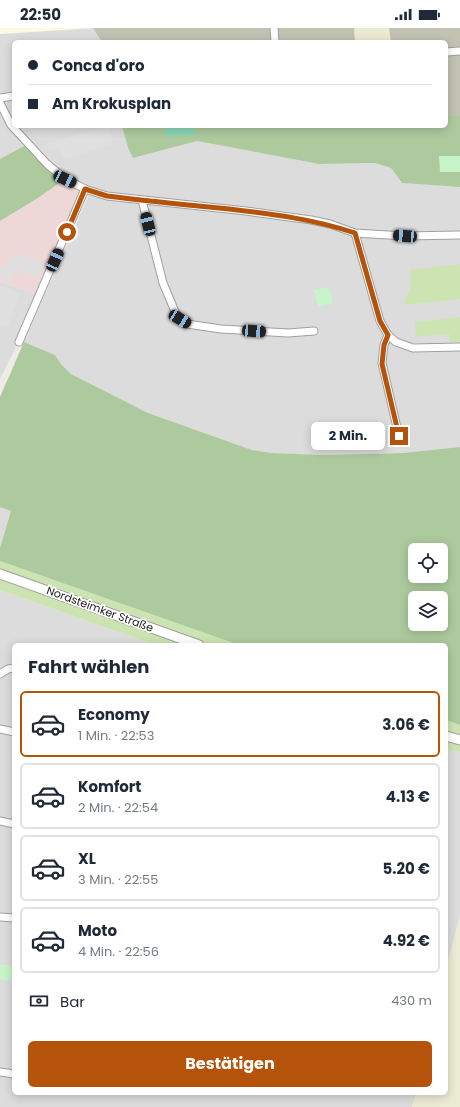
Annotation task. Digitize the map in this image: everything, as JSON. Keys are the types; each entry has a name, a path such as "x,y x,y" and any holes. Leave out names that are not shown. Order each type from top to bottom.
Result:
{"street":[{"path":"274,28 275,40"},
{"path":"448,52 460,51"},
{"path":"0,98 12,96"},
{"path":"0,103 12,127"},
{"path":"13,128 47,164 65,179 85,189 107,196 246,211 311,220 330,224 355,233 405,236 460,235"},
{"path":"18,342 85,189"},
{"path":"142,200 163,283 176,314 180,319 187,324 221,329 288,334 314,332"},
{"path":"355,233 380,321 388,335 396,342 413,348 460,347"},
{"path":"388,335 384,345 382,364 399,436"},
{"name":"Nordsteimker Straße","path":"0,574 193,643"},
{"path":"0,674 12,668"},
{"path":"0,729 12,732"},
{"path":"448,737 460,740"},
{"path":"0,821 12,824"},
{"path":"0,917 12,918"},
{"path":"0,1072 12,1074"}],"shaded area":[{"path":"0,28 93,28 101,40 12,40 12,128 123,128 128,148 133,158 197,141 319,164 375,163 391,168 402,183 460,187 460,447 403,453 324,455 271,453 252,450 148,413 71,374 61,364 55,355 24,342 91,190 65,179 28,144 0,159"},
{"path":"0,28 94,28 0,34"},
{"path":"93,28 460,28 460,116 448,116 448,40 101,40"},
{"path":"354,28 389,28 391,40 355,40"},
{"path":"101,128 109,128 113,145 63,159 59,147 46,151 44,144"},
{"path":"65,179 85,189 37,295 0,281 0,221 38,198"},
{"path":"22,255 45,265 38,278 16,269 10,282 0,278 0,268 10,265 8,258"},
{"path":"0,281 37,295 18,343 0,379"},
{"path":"2,286 20,293 7,328 0,326 0,291"},
{"path":"0,507 11,511 0,548"},
{"path":"0,590 149,643 12,643 12,966 0,965"},
{"path":"448,749 460,753 460,915 448,963"},
{"path":"460,915 460,1107 412,1107 415,1095 448,1095 448,963"},
{"path":"0,979 12,980 12,1095 415,1095 412,1107 0,1107"}],"green space":[{"path":"448,116 460,116 460,187 402,183 391,168 375,163 319,164 197,141 133,158 128,148 123,128 448,128"},
{"path":"165,128 195,128 195,135 165,136"},
{"path":"28,144 65,179 38,198 0,221 0,159"},
{"path":"439,156 460,156 460,172 440,172"},
{"path":"460,264 460,299 405,305 404,301 408,293 411,279 410,270"},
{"path":"329,287 333,303 318,307 314,290"},
{"path":"460,317 460,341 450,342 449,334 416,337 415,322"},
{"path":"24,342 55,355 61,364 71,374 148,413 252,450 271,453 324,455 403,453 460,447 460,725 448,721 448,643 233,643 0,561 0,548 11,511 0,507 0,397"},
{"path":"0,561 233,643 149,643 0,590"},
{"path":"448,721 460,725 460,753 448,749"},
{"path":"0,965 12,966 12,980 0,979"}],"route":[{"path":"67,232 85,189 107,196 246,211 311,220 330,224 355,233 370,291 380,321 388,335 382,354 382,364 399,436"}]}
